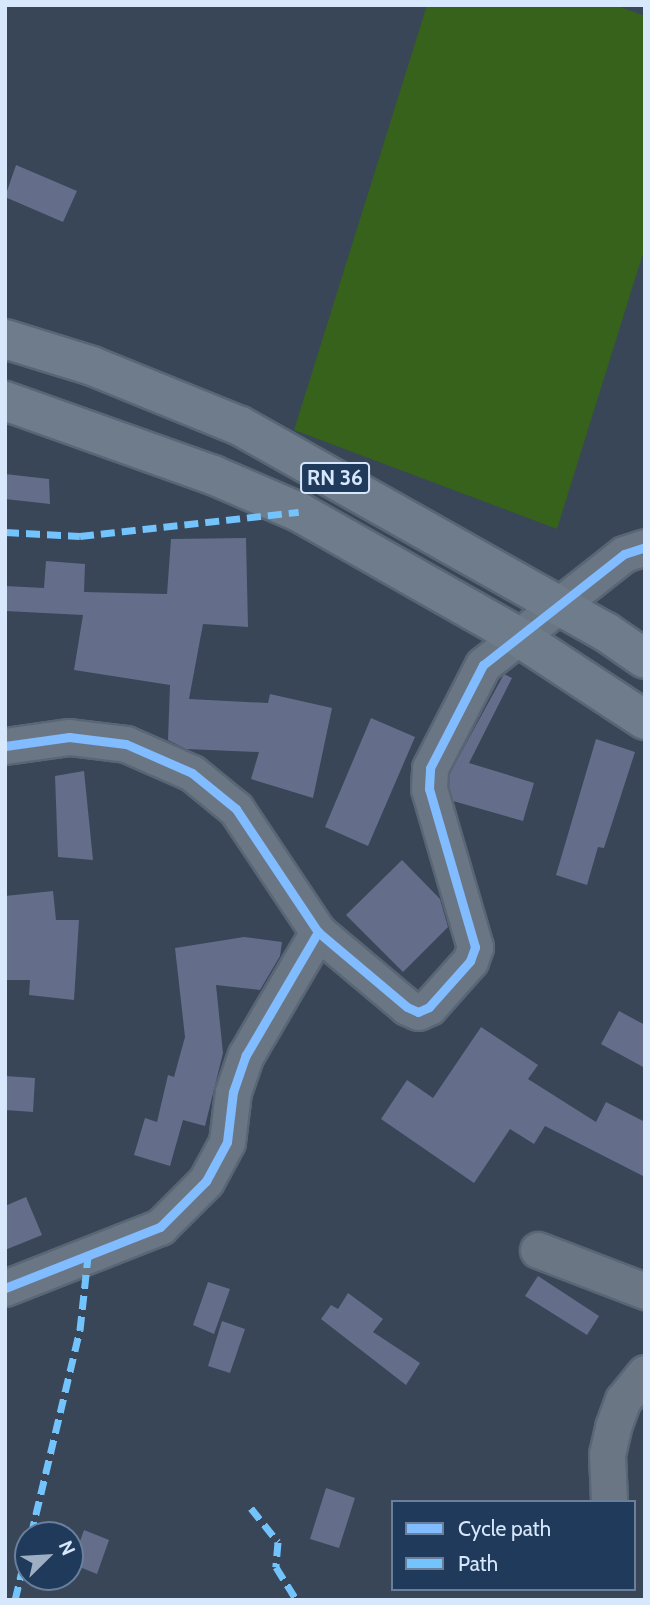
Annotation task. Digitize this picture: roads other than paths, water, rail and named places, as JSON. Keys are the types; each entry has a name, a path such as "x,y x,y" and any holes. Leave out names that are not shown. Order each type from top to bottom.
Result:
{"main road":[{"name":"RN 36","path":"5,339 92,366 240,426 558,605 645,659"},
{"name":"RN 36","path":"5,401 213,475 299,512 517,636 645,720"}],"street":[{"path":"5,746 69,737 127,744 192,773 236,809 318,932 407,1007 418,1012 429,1007 470,961 475,947 473,932 429,789 430,768 483,665 624,554 645,547"},
{"path":"5,1288 160,1227 206,1181 227,1142 233,1092 246,1055 318,932"},
{"path":"538,1250 645,1291"},
{"path":"609,1500 607,1454 612,1427 623,1400 645,1373"}]}
